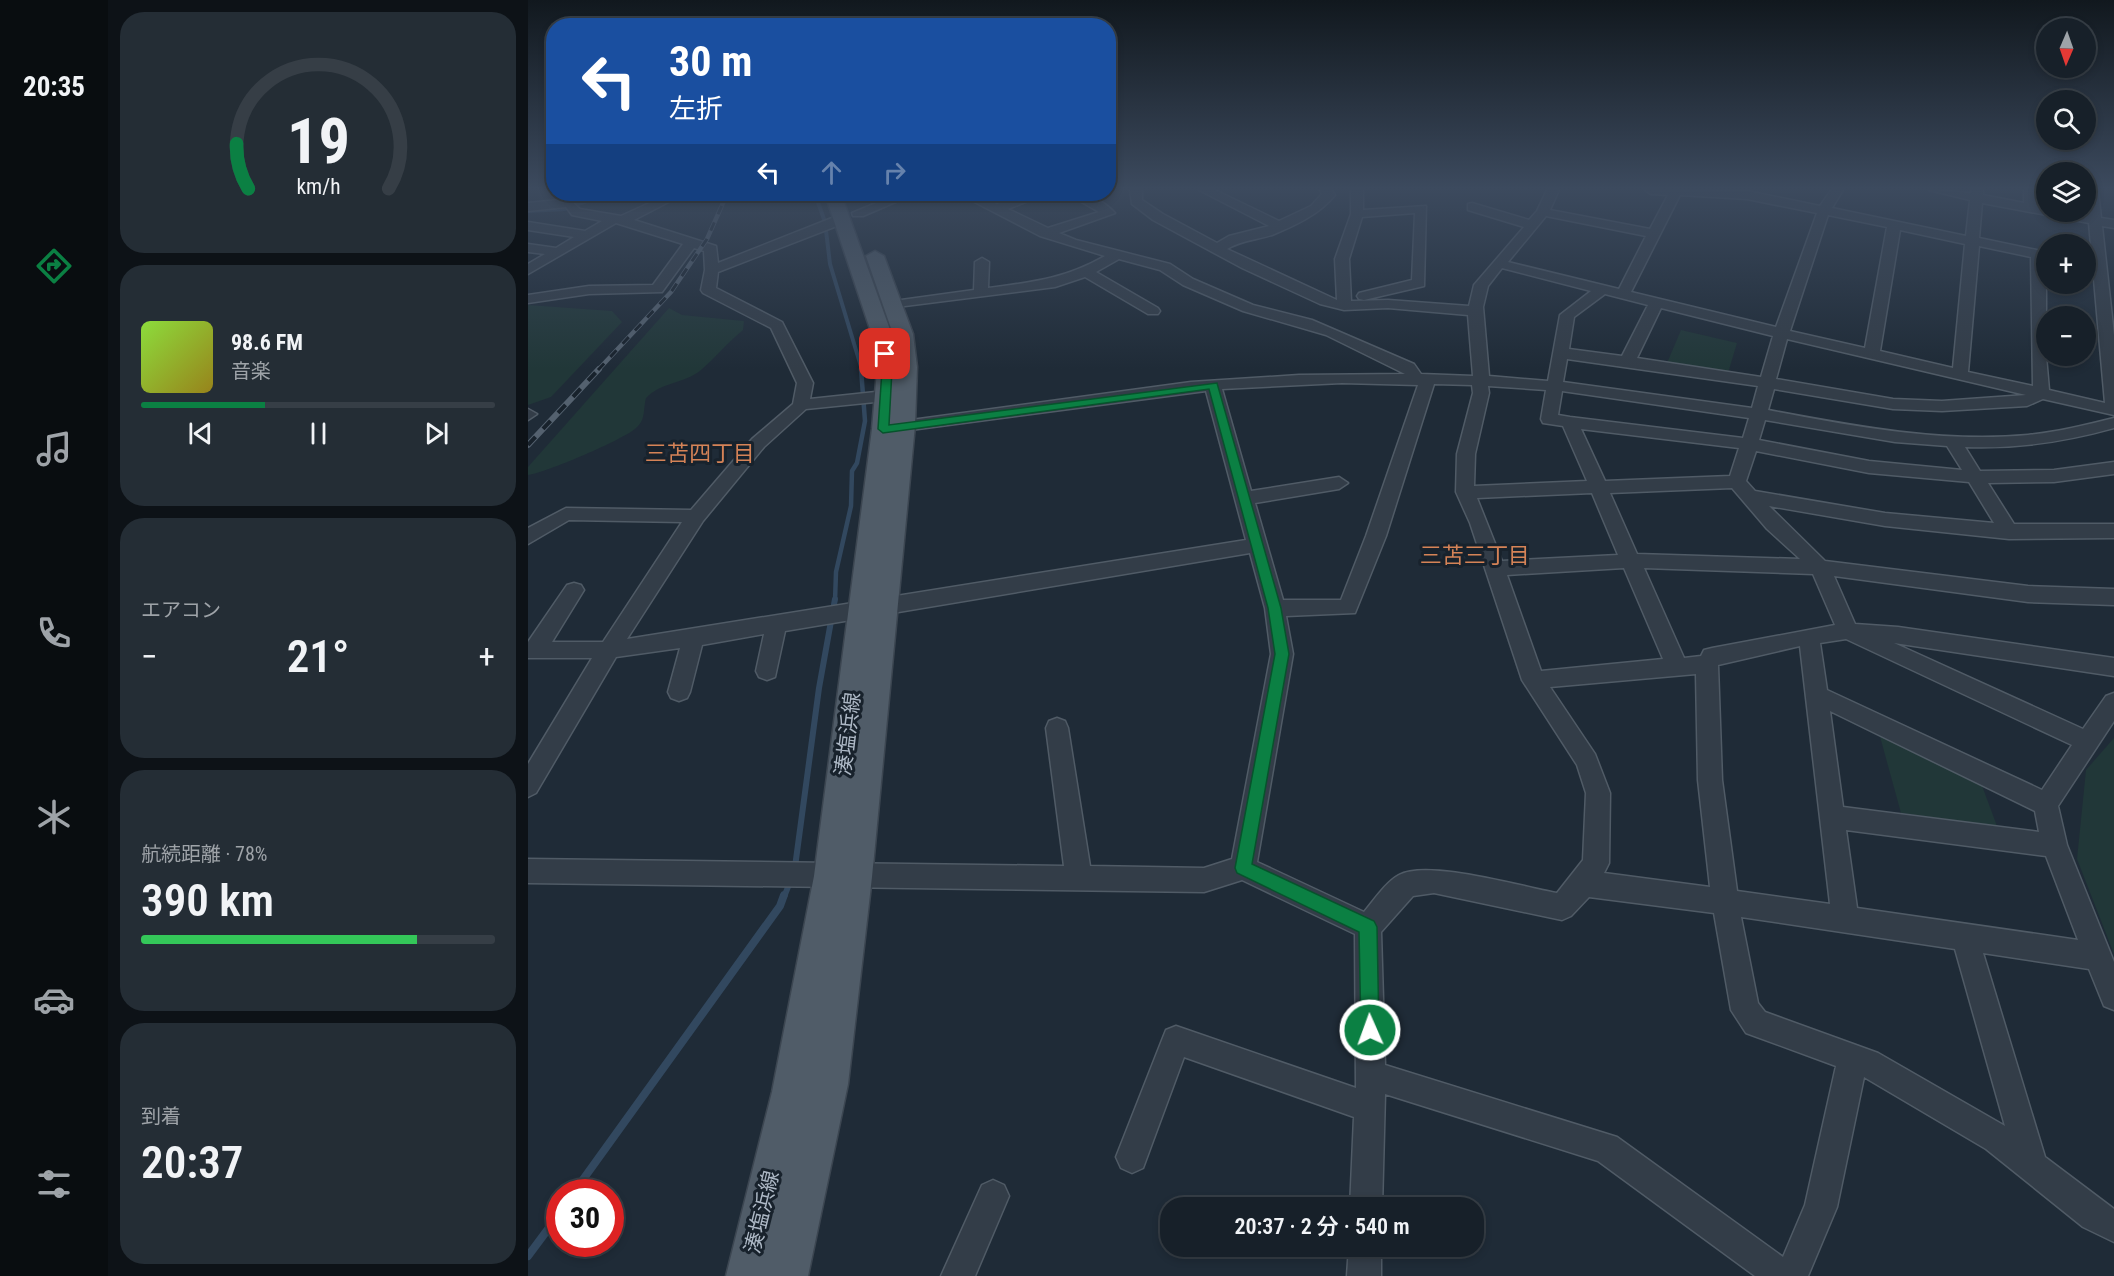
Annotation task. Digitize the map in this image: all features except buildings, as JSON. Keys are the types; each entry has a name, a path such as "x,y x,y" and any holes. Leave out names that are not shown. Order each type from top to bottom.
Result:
{"main road":[{"name":"湊塩浜線","path":"858,250 883,338 887,370 885,396 893,427"},
{"name":"湊塩浜線","path":"787,1276 829,1084 843,877 873,608 872,507 907,367 903,334 894,305 867,250"},
{"name":"湊塩浜線","path":"747,1276 843,877"}],"street":[{"path":"540,250 559,252"},
{"path":"528,270 563,250"},
{"path":"528,299 590,290 657,289 686,250"},
{"path":"528,786 608,650 696,516 758,443 785,422 801,405 805,383 777,325 728,298 708,290 712,270 711,250"},
{"path":"712,270 754,250"},
{"path":"1100,250 1165,267 1188,282 1248,308 1307,323 1408,367 1422,381"},
{"path":"1222,250 1286,284 1343,304 1388,304 1474,311"},
{"path":"1343,304 1342,259 1345,250"},
{"path":"1307,323 1343,304 1419,283 1420,250"},
{"path":"1366,1197 1371,1075 1368,927 1406,884 1434,881 1562,907 1596,863 1598,793 1587,761 1533,680 1495,568 1465,492 1466,454 1481,393 1479,382 1482,373 1474,311 1481,285 1512,250"},
{"path":"1623,294 1645,250"},
{"path":"1808,250 1780,333 1750,444 1743,489 1773,524 1820,567 1848,631 2086,741"},
{"path":"1872,354 1890,250"},
{"path":"1960,375 1971,250"},
{"path":"2015,250 2036,254"},
{"path":"1501,264 1780,333 2114,410 2108,268 2103,250"},
{"path":"894,305 1055,283 1086,272 1119,254"},
{"path":"981,292 982,262"},
{"path":"1086,272 1153,310"},
{"path":"1603,290 1567,315 1548,420 1750,444 1869,467 1975,477 2054,476 2114,468"},
{"path":"2041,393 2042,294"},
{"path":"1627,362 1656,303"},
{"path":"1560,353 1893,405 1976,405 2026,401 2041,393"},
{"path":"893,427 1213,385 1309,380 1479,382 1555,386 1759,414 1853,431 1952,441 2033,439 2076,433 2114,423"},
{"path":"1275,608 1348,608 1376,536 1422,381"},
{"path":"1213,385 1275,608 1282,654 1243,868"},
{"path":"801,405 885,396"},
{"path":"1570,422 1677,667"},
{"path":"1952,441 2010,532"},
{"path":"1245,498 1339,483"},
{"path":"1465,492 1598,488 1743,489 1913,525 2010,532 2114,531"},
{"path":"528,537 566,514 696,516"},
{"path":"531,650 608,650 693,639 1256,545"},
{"path":"1495,568 1631,561 1820,567 2028,594 2114,597"},
{"path":"531,650 574,590"},
{"path":"767,671 776,624"},
{"path":"2114,667 1898,635 1848,631 1809,636 1712,656 1707,664 1710,780 1725,902 1745,1010 1756,1023 1868,1063 1997,1138 2094,1216 2114,1226"},
{"path":"1809,636 1845,917"},
{"path":"679,692 693,639"},
{"path":"1533,680 1707,664"},
{"path":"1817,695 2046,804"},
{"path":"2114,702 2046,804 2054,844 2096,956 2114,996"},
{"path":"1057,728 1078,879"},
{"path":"1832,816 2054,844"},
{"path":"528,872 1204,880 1243,868 1368,927"},
{"path":"1582,884 1618,886 1845,917 2096,956"},
{"path":"1965,936 2033,1169"},
{"path":"1132,1157 1176,1040 1370,1108"},
{"path":"1791,1276 1821,1207 1853,1057"},
{"path":"1371,1075 1606,1148 1765,1262 1778,1276"},
{"path":"958,1276 993,1196"},
{"path":"1364,1276 1365,1257"}],"green space":[{"path":"528,305 612,311 622,322 551,397 528,405"},
{"path":"669,308 682,315 744,321 743,330 694,375 659,389 646,398 644,414 636,428 584,455 528,475 528,467"},
{"path":"1681,330 1737,343 1728,373 1667,363"},
{"path":"1879,733 1981,783 1997,826 1901,813"},
{"path":"2114,738 2114,954 2077,859 2086,770"}],"waterway":[{"path":"828,250 830,264 862,370"},
{"path":"835,601 836,572 851,506 852,471 857,463 865,421 861,369"},
{"path":"795,867 819,688 835,599"},
{"path":"784,897 790,882"},
{"path":"583,1179 780,906 784,895"},
{"path":"528,1256 546,1232"}],"railway":[{"path":"598,370 671,292 700,250"},
{"path":"528,445 599,369"}],"district":[{"name":"三苫四丁目","path":"700,453"},
{"name":"三苫三丁目","path":"1475,555"}],"route":[{"path":"885,354 887,370 883,429 1213,385 1223,429 1244,494 1256,545 1275,608 1282,654 1243,868 1368,927 1370,1030"}]}
